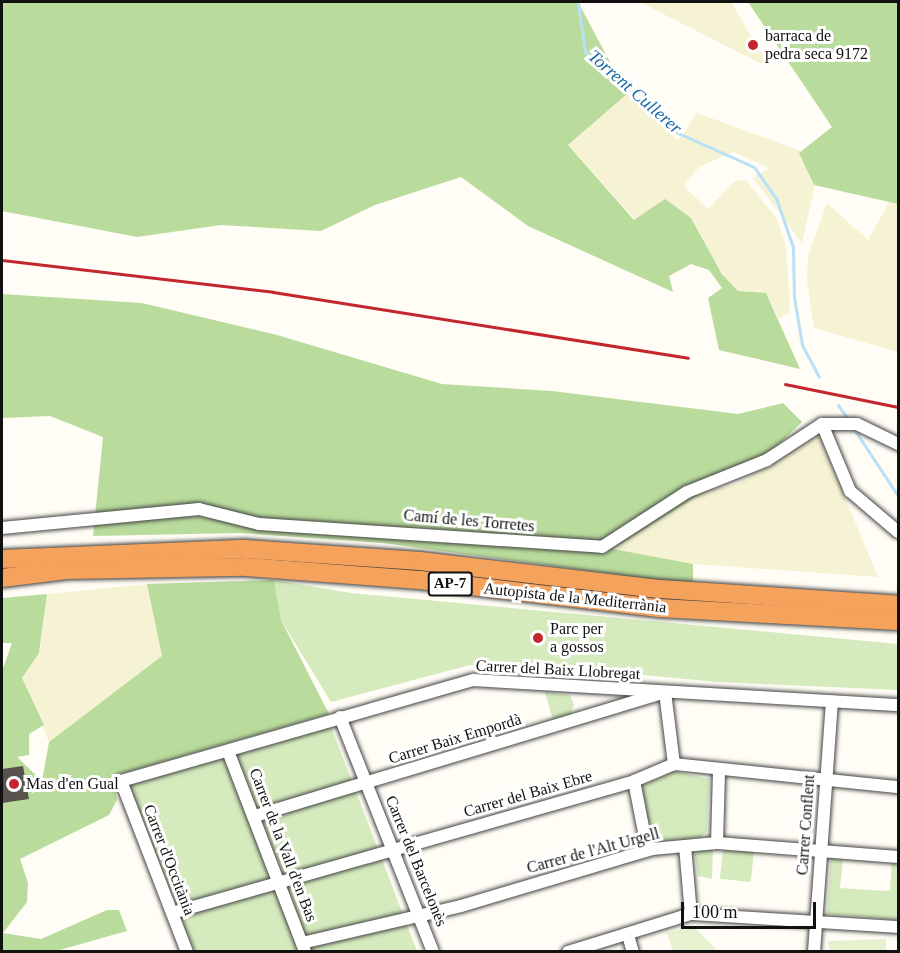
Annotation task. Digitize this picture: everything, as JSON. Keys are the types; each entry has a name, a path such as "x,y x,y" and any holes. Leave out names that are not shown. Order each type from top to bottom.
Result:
{"highway":[{"name":"Autopista de la Mediterrània","path":"2,560 245,549 420,561 671,590 898,605"},
{"name":"Autopista de la Mediterrània","path":"2,578 67,570 246,567 420,580 659,608 898,621"}],"street":[{"path":"898,444 856,424 822,424 850,491 898,532"},
{"name":"Camí de les Torretes","path":"2,528 199,508 259,524 602,547 687,492 767,460 822,424"},
{"name":"Carrer del Baix Llobregat","path":"121,781 474,680 665,692 792,696 832,702 898,705"},
{"path":"665,692 674,764 719,772 826,779 898,787"},
{"name":"Carrer Baix Empordà","path":"255,816 665,692"},
{"name":"Carrer Conflent","path":"814,951 814,924 832,702"},
{"name":"Carrer del Barcelonès","path":"340,717 433,951"},
{"name":"Carrer de la Vall d'en Bas","path":"228,751 282,882 303,947"},
{"name":"Carrer del Baix Ebre","path":"172,913 634,780 674,764"},
{"path":"717,843 719,772"},
{"path":"634,780 646,842 651,849"},
{"name":"Carrer d'Occitània","path":"121,781 187,951"},
{"name":"Carrer de l'Alt Urgell","path":"303,947 651,849 717,843 898,857"},
{"path":"685,846 692,914"},
{"path":"568,951 628,935 692,914 814,924 898,927"},
{"path":"628,935 633,951"}],"shaded area":[{"path":"640,2 731,2 770,68 716,41"},
{"path":"627,94 678,141 697,113 801,151 815,186 802,243 753,178 769,168 733,152 699,167 684,186 708,209 735,181 746,180 777,219 786,246 790,312 779,319 766,293 738,291 723,274 691,218 665,200 636,220 568,145"},
{"path":"889,202 898,204 898,352 814,328 807,280 808,256 827,203 868,240"},
{"path":"819,435 878,577 693,564 612,550 697,493 736,484"},
{"path":"147,584 163,656 49,742 22,678 40,651 47,594"}],"green space":[{"path":"2,2 578,2 627,94 568,145 634,220 665,199 691,218 722,274 738,291 766,293 800,369 719,350 708,298 722,288 709,270 691,264 669,276 673,292 528,226 461,177 375,205 321,231 221,225 137,237 2,211"},
{"path":"748,2 898,2 898,204 814,185 799,153 832,127"},
{"path":"2,294 142,303 277,335 442,384 552,391 738,414 783,403 802,422 777,446 613,549 693,564 693,585 383,543 240,533 93,536 103,437 50,416 2,418"},
{"path":"274,580 351,593 898,644 898,690 717,682 561,667 470,665 331,702 281,620"},
{"path":"274,580 281,620 329,714 113,776 117,800 109,815 20,859 28,883 27,902 3,933 41,939 107,910 119,910 127,931 56,951 2,951 2,671 12,643 2,643 2,598 47,594 39,653 22,678 44,725 29,734 29,755 17,757 42,781 49,742 162,656 147,584"},
{"path":"545,692 570,695 574,705 570,715 553,720"},
{"path":"330,724 417,951 194,951 127,784"},
{"path":"674,771 709,779 707,832 700,838 658,844 650,835 642,786"},
{"path":"699,849 713,850 712,879 698,876 695,855"},
{"path":"723,849 754,852 751,882 720,879"},
{"path":"831,858 843,858 840,888 885,891 890,890 892,861 898,862 898,920 827,914"},
{"path":"693,926 718,951 673,951 667,933"},
{"path":"886,939 886,951 829,951 828,941"}],"building":[{"name":"Mas d'en Gual","path":"23,766 29,799 2,803 2,769"}],"waterway":[{"name":"Torrent Cullerer","path":"578,2 585,52 678,133 754,167 776,198 793,247 794,297 802,345 819,377"},
{"name":"Torrent Cullerer","path":"838,405 846,416"},
{"name":"Torrent Cullerer","path":"856,432 898,496"}],"railway":[{"path":"2,260 273,292 688,358"},
{"path":"785,384 898,407"}],"place":[{"name":"barraca de pedra seca 9172","path":"753,45"},
{"name":"Parc per a gossos","path":"538,638"},
{"name":"Mas d'en Gual","path":"14,784"}]}
